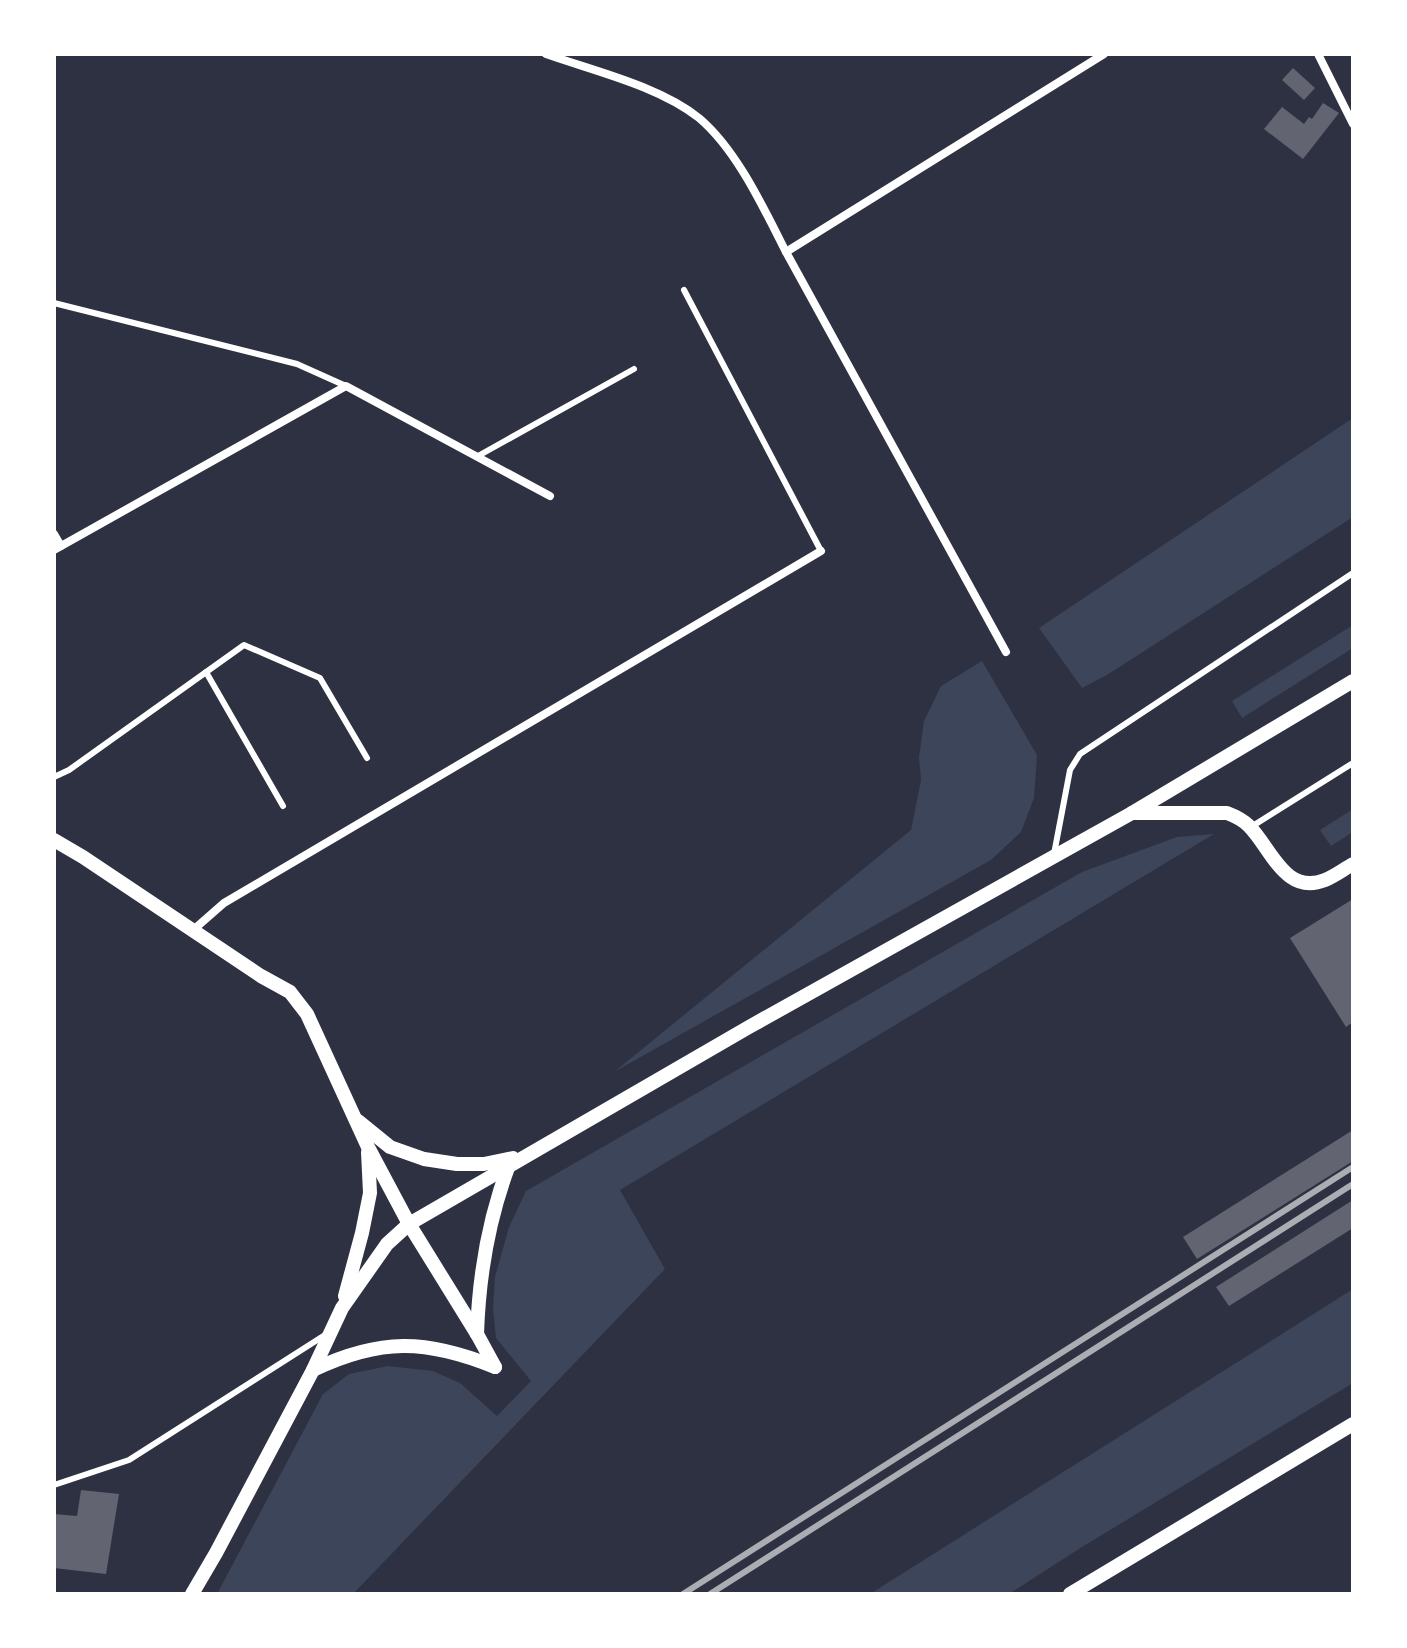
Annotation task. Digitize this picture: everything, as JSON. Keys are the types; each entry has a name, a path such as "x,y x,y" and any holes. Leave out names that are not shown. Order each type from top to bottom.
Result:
{"street":[{"path":"546,54 659,94 699,119 731,153 758,197 1006,652"},
{"path":"786,252 1104,54"},
{"path":"1318,54 1353,124"},
{"path":"54,534 58,548 346,386 550,496"},
{"path":"191,931 224,903 821,551"},
{"path":"192,1594 313,1370 342,1308 387,1244 409,1224 1053,855 1132,813 1353,681"},
{"path":"1132,813 1227,813 1240,818 1284,873 1296,880 1309,883 1323,881 1353,864"},
{"path":"54,840 290,992 307,1014 368,1147 409,1224 495,1367 435,1348 403,1346 372,1349 341,1357 313,1370"},
{"path":"356,1119 390,1147 424,1159 484,1164 526,1156"},
{"path":"342,1308 370,1193 368,1147"},
{"path":"477,1334 479,1287 488,1229 509,1165"},
{"path":"1070,1594 1353,1424"}],"lane":[{"path":"684,290 821,551"},
{"path":"54,303 297,364 346,386"},
{"path":"478,456 634,369"},
{"path":"1053,855 1070,770 1080,754 1353,573"},
{"path":"54,777 69,770 244,645 320,678 367,758"},
{"path":"206,672 283,806"},
{"path":"1250,827 1353,763"},
{"path":"54,1485 129,1460 331,1330"}],"shaded area":[{"path":"1353,418 1353,517 1082,688 1039,628"},
{"path":"1353,625 1353,648 1242,718 1232,701"},
{"path":"982,661 1037,755 1034,798 1021,832 991,860 614,1072 911,830 921,780 919,757 924,721 941,686"},
{"path":"1353,809 1353,832 1331,846 1320,830"},
{"path":"1214,834 620,1190 665,1269 353,1594 217,1594 323,1394 349,1374 388,1366 433,1371 460,1383 497,1416 531,1381 496,1338 493,1309 495,1277 509,1227 526,1191 1082,872 1177,837"},
{"path":"1353,1289 1353,1383 1009,1594 870,1594"}],"building":[{"path":"1293,68 1315,88 1304,100 1282,80"},
{"path":"1323,103 1339,113 1303,159 1264,129 1282,107 1304,124 1309,117 1312,119"},
{"path":"1353,899 1353,1022 1346,1027 1290,938"},
{"path":"1353,1130 1353,1161 1197,1259 1183,1237"},
{"path":"1353,1200 1353,1228 1229,1306 1216,1287"},
{"path":"81,1490 119,1494 106,1574 54,1568 54,1514 77,1516"}],"railway":[{"path":"683,1594 1353,1167"},
{"path":"710,1594 1353,1184"}]}
